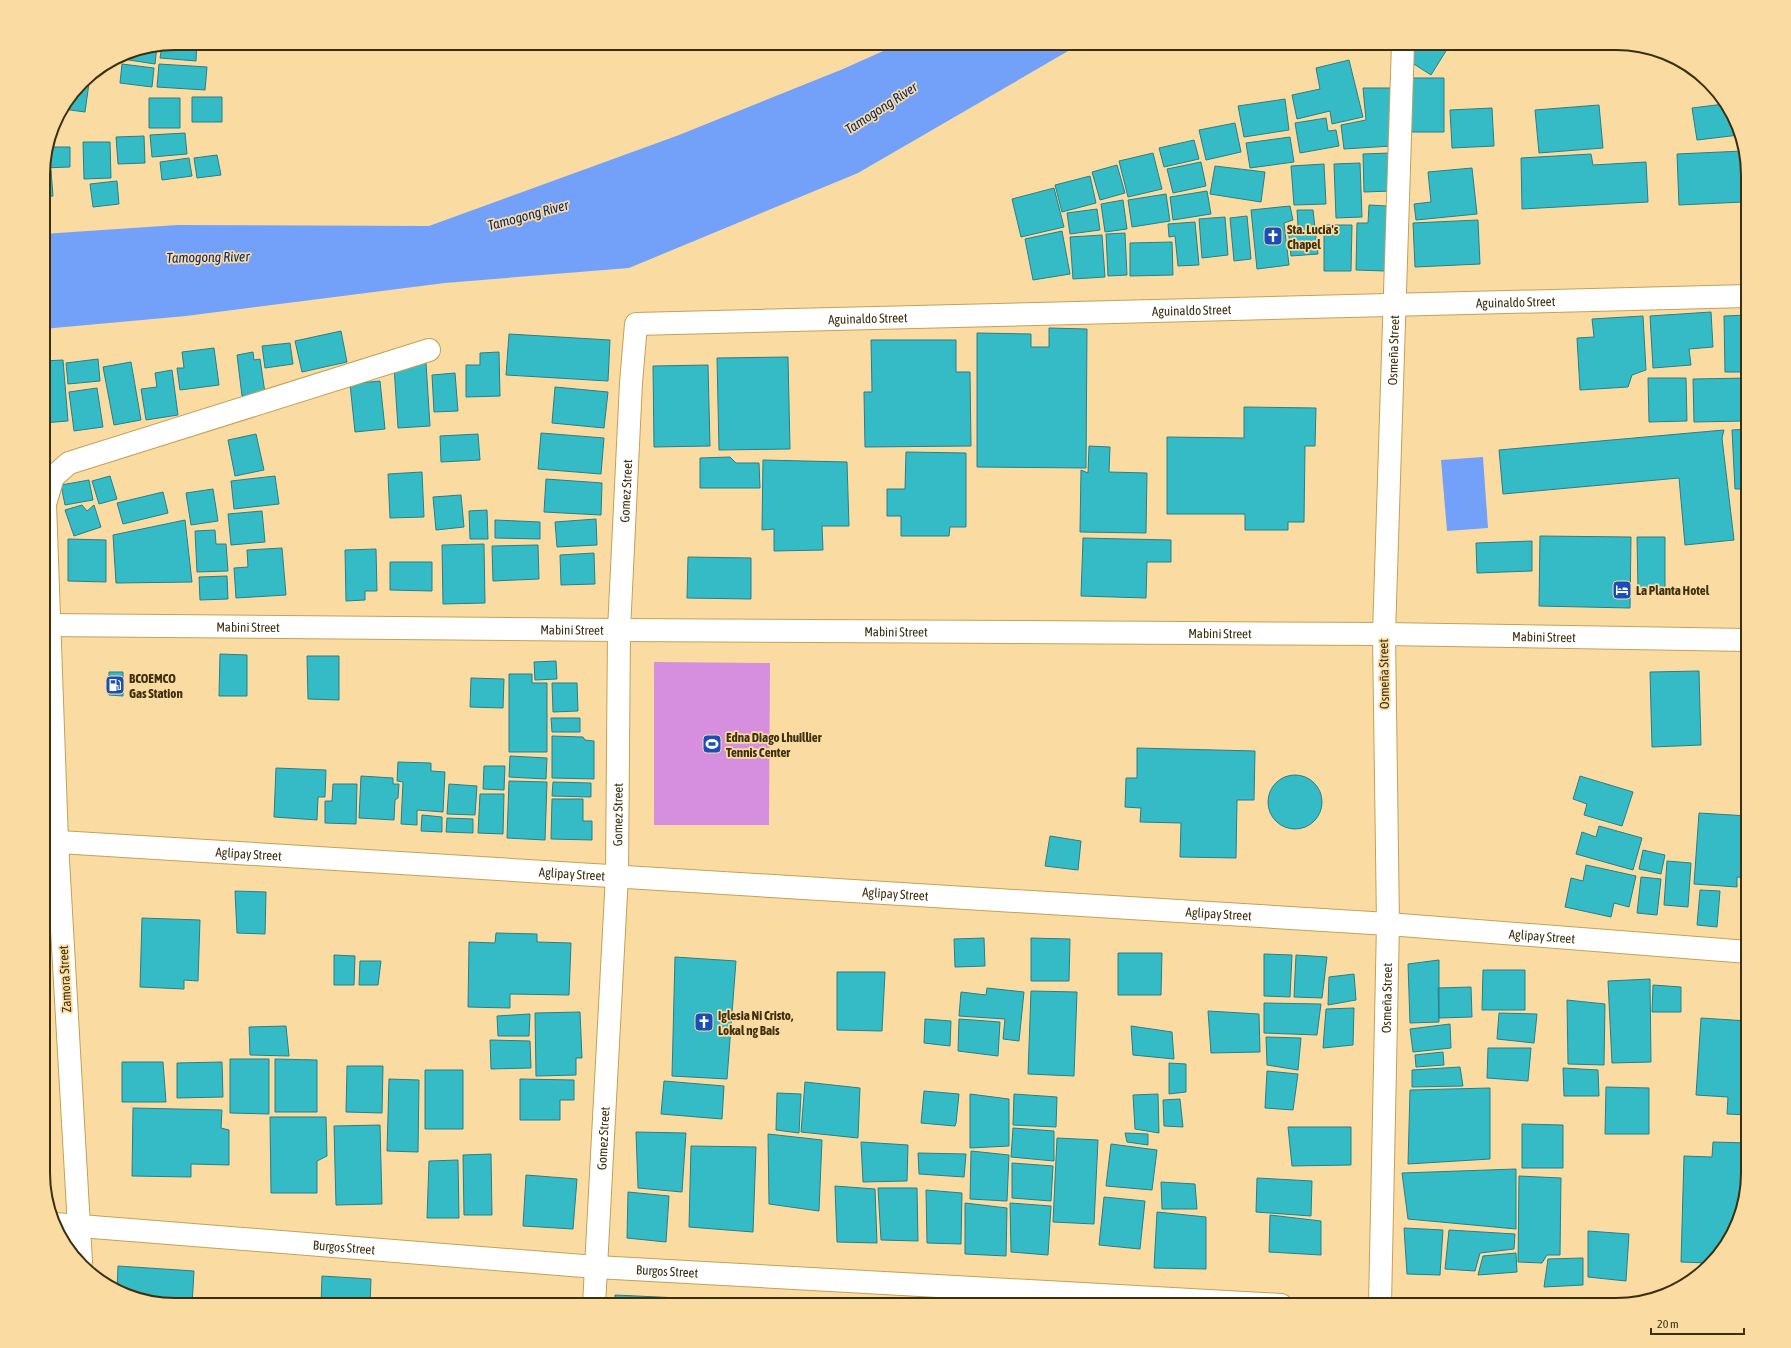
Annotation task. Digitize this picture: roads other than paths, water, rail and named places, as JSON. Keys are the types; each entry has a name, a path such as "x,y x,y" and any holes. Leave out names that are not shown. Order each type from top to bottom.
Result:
{"street":[{"name":"Osmeña Street","path":"1380,1298 1388,924 1384,634 1403,50"},
{"name":"Aguinaldo Street","path":"636,324 1394,303 1741,296"},
{"name":"Gomez Street","path":"594,1298 617,875 619,630 630,406 636,324"},
{"name":"Zamora Street","path":"50,487 53,477 70,463 429,350"},
{"name":"Mabini Street","path":"50,625 1384,634 1741,640"},
{"name":"Zamora Street","path":"50,841 81,1254"},
{"name":"Aglipay Street","path":"50,841 1388,924 1741,951"},
{"name":"Burgos Street","path":"62,1225 596,1267 1155,1298"}],"water":[{"name":"Tamogong River","path":"885,50 1070,50 858,173 629,268 445,283 186,316 50,328 50,234 177,225 429,226 679,135 843,69"},
{"path":"1483,457 1488,528 1447,531 1441,460"}],"place":[{"name":"Sta. Lucia's Chapel","path":"1273,236"},
{"name":"La Planta Hotel","path":"1622,590"},
{"name":"BCOEMCO Gas Station","path":"115,685"},
{"name":"Edna Diago Lhuillier Tennis Center","path":"712,744"},
{"name":"Iglesia Ni Cristo, Lokal ng Bais","path":"704,1022"}]}
